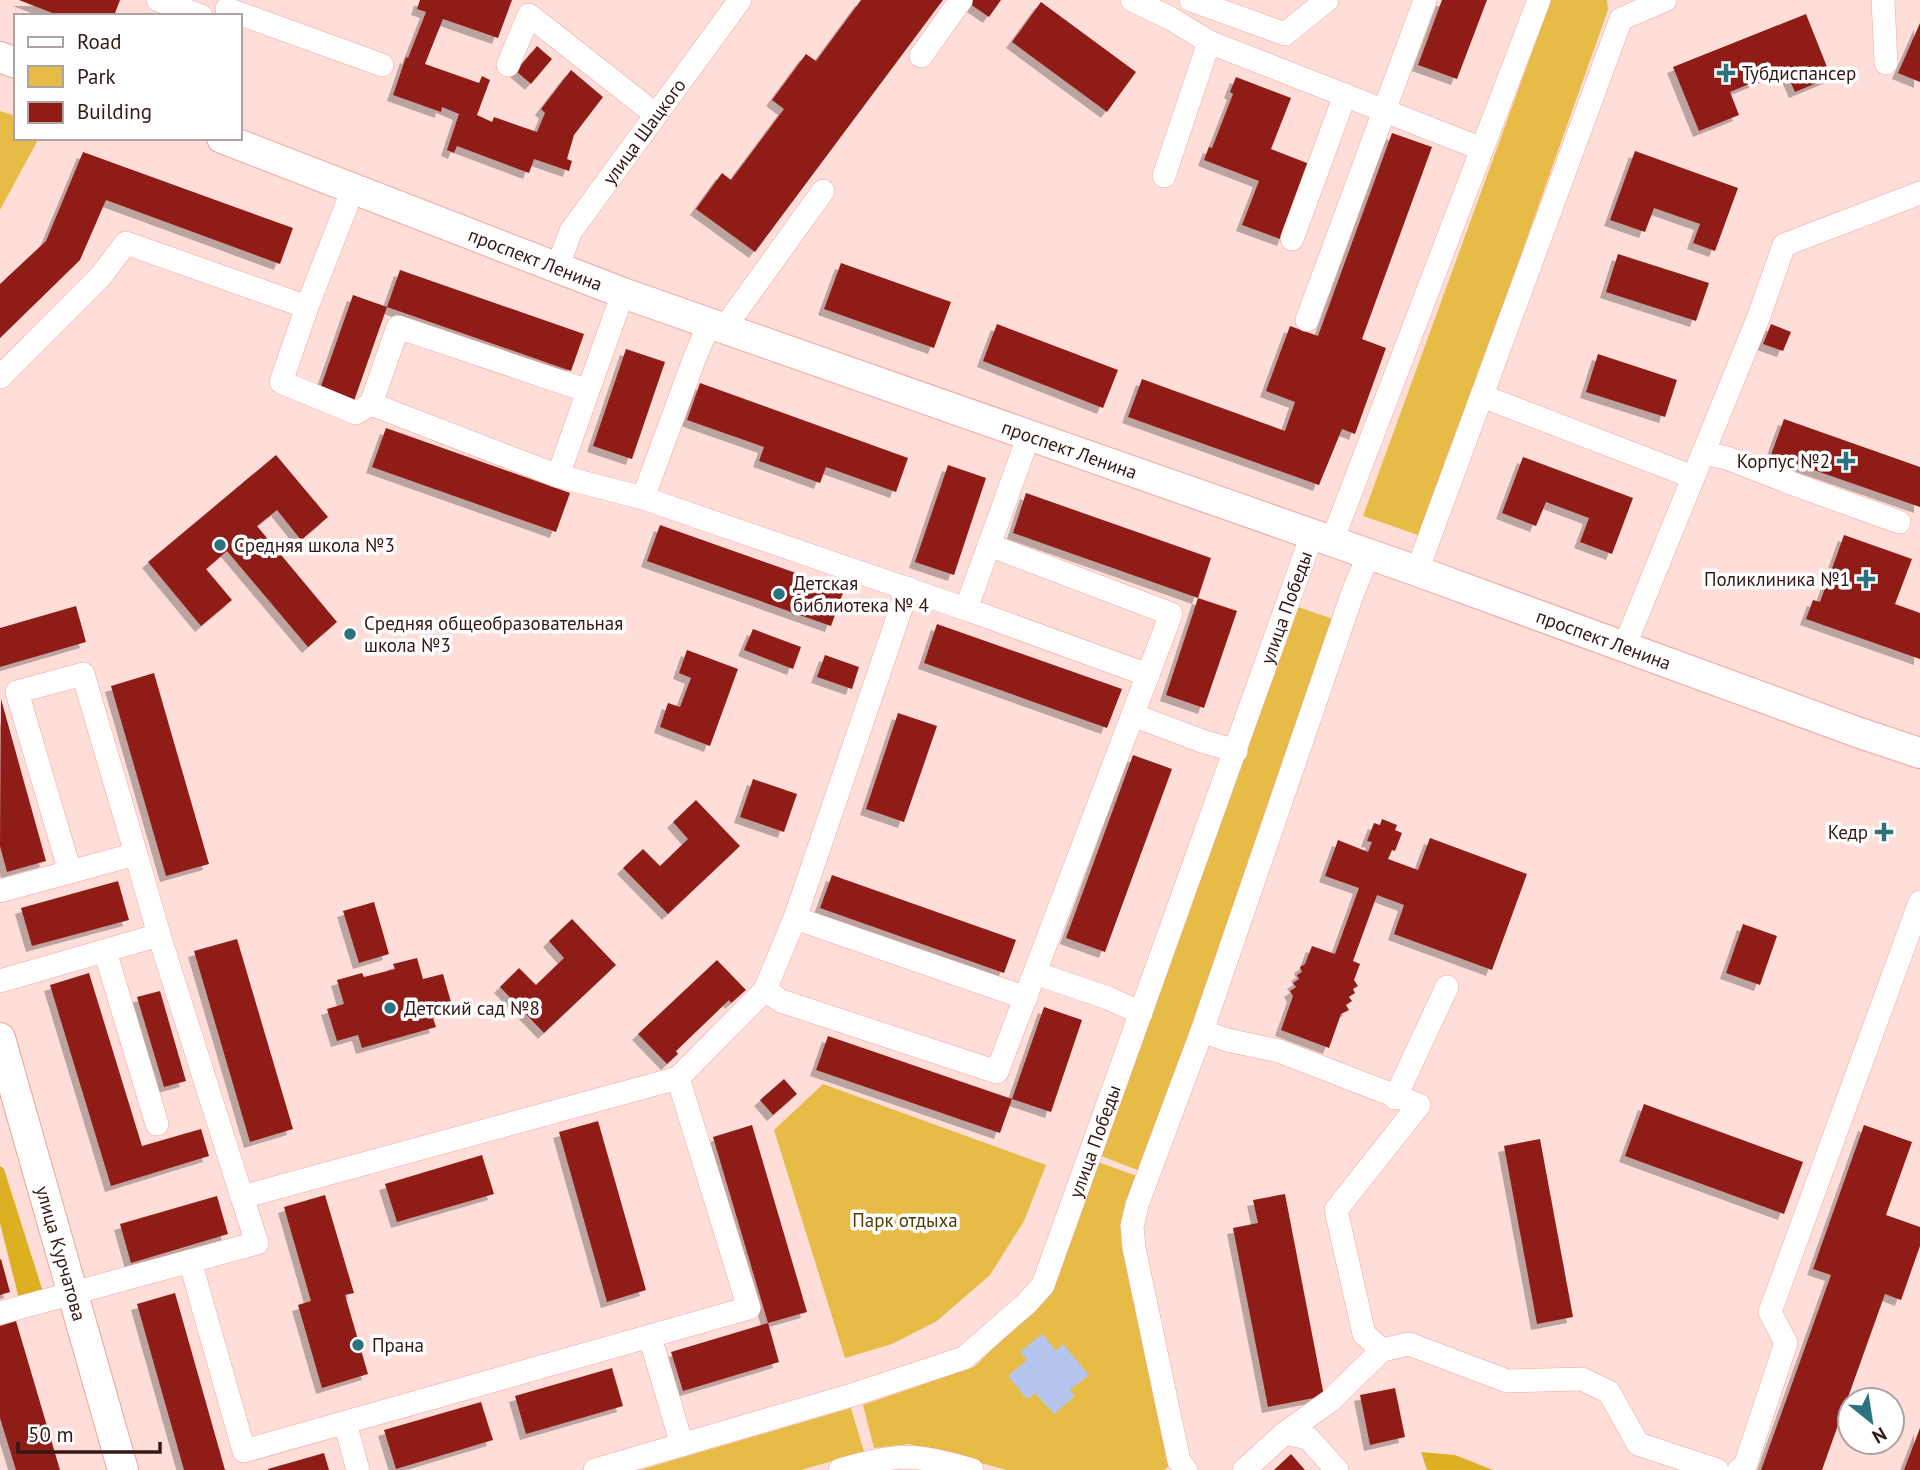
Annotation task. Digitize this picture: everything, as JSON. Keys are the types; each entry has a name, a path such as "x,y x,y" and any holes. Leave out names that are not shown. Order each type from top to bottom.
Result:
{"main road":[{"name":"проспект Ленина","path":"227,140 623,293 1417,571 1920,753"},
{"name":"улица Курчатова","path":"0,1038 123,1470"}],"street":[{"path":"158,0 196,14"},
{"name":"улица Шацкого","path":"557,268 571,231 740,0"},
{"path":"921,56 961,0"},
{"path":"1132,0 1174,9 1209,42 1482,149"},
{"path":"1191,0 1285,34 1327,0"},
{"path":"1307,320 1425,0"},
{"name":"улица Победы","path":"595,1470 852,1395 964,1358 1027,1303 1043,1285 1236,751 1482,149 1539,0"},
{"path":"1417,571 1624,10 1665,0"},
{"path":"1883,0 1886,63"},
{"path":"227,8 382,65"},
{"path":"508,65 529,15 656,114"},
{"path":"1164,176 1209,42"},
{"path":"1292,239 1345,95"},
{"path":"353,189 281,382 356,413 371,404 398,327 588,391"},
{"path":"643,498 695,357 823,191"},
{"path":"1625,645 1759,316 1784,245 1920,193"},
{"path":"0,377 100,277 126,243 307,307"},
{"path":"558,476 623,293"},
{"path":"1482,396 1693,477"},
{"path":"371,404 558,476 643,498 966,609 1147,675"},
{"path":"966,609 1028,435"},
{"path":"1703,453 1727,458 1899,522"},
{"path":"765,989 781,1001 997,1072 1171,614 989,545"},
{"path":"1186,1470 1179,1461 1134,1248 1132,1226 1368,554"},
{"path":"242,1197 678,1078 765,989 796,918 908,589"},
{"path":"0,1313 257,1243 159,935 83,674 18,692 70,872"},
{"path":"1133,715 1236,751"},
{"path":"0,891 136,854"},
{"path":"1740,1470 1744,1468 1786,1343 1770,1312 1920,902"},
{"path":"796,918 1026,998"},
{"path":"0,981 159,935"},
{"path":"105,951 157,1124"},
{"path":"1035,973 1108,998 1142,1013"},
{"path":"1395,1098 1447,986"},
{"path":"1202,1031 1227,1040 1279,1051 1395,1098 1419,1105 1336,1210 1364,1334 1382,1350"},
{"path":"190,1261 244,1451 749,1308 678,1078"},
{"path":"650,1337 682,1445"},
{"path":"1244,1470 1285,1433 1330,1401 1382,1350 1409,1344 1507,1381 1582,1379 1609,1392 1637,1444 1717,1470"},
{"path":"345,1423 358,1470"},
{"path":"1285,1433 1308,1438 1338,1470"},
{"path":"840,1470 871,1461 904,1456 931,1464 972,1470"}],"green space":[{"path":"1551,0 1607,0 1608,10 1421,536 1363,516"},
{"path":"0,111 14,115 14,140 38,140 0,210"},
{"path":"1298,607 1339,621 1140,1171 1101,1156"},
{"name":"Парк отдыха","path":"823,1084 1046,1165 1024,1221 990,1275 937,1321 892,1344 845,1358 774,1130"},
{"path":"1095,1161 1137,1176 1121,1242 1169,1466 1164,1470 1007,1470 909,1444 874,1448 863,1405 974,1367 1046,1297"},
{"path":"851,1408 864,1452 801,1470 640,1470"}],"shaded area":[{"path":"0,1166 4,1169 43,1292 19,1299 0,1223"},
{"path":"1421,1452 1455,1455 1493,1470 1427,1470"}],"water":[{"path":"1042,1334 1056,1351 1063,1344 1089,1375 1070,1390 1075,1396 1054,1414 1035,1393 1027,1399 1008,1376 1027,1360 1020,1352"}],"building":[{"path":"19,0 120,0 115,14 55,14"},
{"path":"420,0 512,0 498,38 443,19 425,64 479,83 482,76 490,80 477,115 492,122 494,117 537,132 545,113 541,109 571,70 603,97 574,135 567,159 572,161 569,171 534,159 529,173 457,146 454,153 447,150 459,114 442,107 441,112 393,95 426,12 417,9"},
{"path":"861,0 943,0 755,252 696,209 722,173 731,180 784,109 772,100 806,54 816,61"},
{"path":"972,0 1001,0 989,17 970,4"},
{"path":"1442,0 1487,0 1457,79 1418,65"},
{"path":"1041,2 1136,72 1107,112 1012,42"},
{"name":"Тубдиспансер","path":"1806,14 1831,77 1795,92 1785,69 1730,92 1739,115 1699,131 1673,67"},
{"path":"1920,23 1920,82 1898,73"},
{"path":"537,46 552,59 531,84 516,71"},
{"path":"1236,77 1291,98 1271,149 1312,165 1283,240 1242,225 1259,181 1204,160 1209,147 1212,148 1233,94 1230,92"},
{"path":"1392,133 1432,147 1362,339 1386,348 1355,434 1342,429 1319,485 1128,417 1142,379 1285,431 1295,402 1266,391 1290,326 1318,336"},
{"path":"1635,151 1738,188 1715,251 1693,243 1700,224 1654,208 1645,232 1610,220"},
{"path":"83,152 293,228 280,264 106,200 80,260 0,338 0,284 46,241"},
{"path":"1618,254 1709,283 1696,321 1606,292"},
{"path":"841,263 951,302 934,348 824,309"},
{"path":"400,270 584,334 571,371 387,307"},
{"path":"353,295 387,307 354,401 320,389"},
{"path":"997,324 1118,370 1103,408 983,361"},
{"path":"1771,324 1791,332 1783,351 1763,344"},
{"path":"626,349 665,362 632,459 593,446"},
{"path":"1598,354 1677,380 1665,417 1586,392"},
{"path":"700,383 908,458 896,492 826,467 820,483 759,461 764,447 687,420"},
{"name":"Корпус №2","path":"1784,419 1920,467 1920,507 1771,455"},
{"path":"386,428 570,493 556,532 372,467"},
{"name":"Средняя школа №3","path":"276,455 328,517 301,540 277,510 257,526 337,622 308,647 227,551 206,569 232,600 201,626 148,562"},
{"path":"1523,457 1633,498 1612,554 1580,542 1589,518 1546,502 1536,526 1502,513"},
{"path":"948,465 986,478 954,575 915,562"},
{"path":"1026,493 1211,558 1198,598 1013,533"},
{"path":"660,525 844,590 831,626 647,561"},
{"name":"Поликлиника №1","path":"1844,535 1912,559 1895,604 1920,613 1920,659 1806,619 1813,600 1820,602"},
{"path":"1198,598 1237,611 1204,708 1166,695"},
{"path":"76,606 86,642 0,667 0,628"},
{"path":"937,624 1122,689 1107,728 924,663"},
{"path":"753,629 801,647 793,669 744,650"},
{"path":"687,650 738,669 710,746 660,727 668,703 680,707 691,678 679,673"},
{"path":"825,655 859,667 852,689 817,677"},
{"path":"154,673 209,864 166,876 111,686"},
{"path":"1,699 46,861 7,872 0,846"},
{"path":"898,713 937,726 904,822 866,809"},
{"path":"1133,755 1172,769 1105,952 1066,938"},
{"path":"753,779 797,794 784,832 740,817"},
{"path":"696,800 740,846 668,914 623,868 643,849 660,866 688,839 673,822"},
{"path":"1382,819 1397,825 1395,830 1402,833 1395,851 1392,850 1388,859 1418,870 1430,838 1527,874 1492,970 1394,934 1404,905 1377,895 1353,961 1360,964 1354,980 1358,986 1353,989 1355,993 1349,997 1352,1001 1346,1005 1349,1010 1341,1014 1329,1048 1281,1030 1293,996 1290,991 1296,987 1293,983 1299,979 1297,975 1302,972 1300,967 1305,964 1312,946 1335,954 1359,888 1325,876 1338,840 1368,852 1372,842 1367,841 1374,823 1380,825"},
{"path":"832,875 1016,940 1004,973 820,908"},
{"path":"118,881 129,920 32,946 21,908"},
{"path":"374,902 389,954 359,963 343,911"},
{"path":"572,919 616,965 544,1033 500,987 519,968 536,985 564,958 549,941"},
{"path":"1743,924 1777,936 1760,985 1726,973"},
{"path":"237,939 293,1129 250,1142 194,951"},
{"path":"417,958 423,979 443,974 453,1009 432,1015 436,1027 362,1048 358,1035 337,1041 327,1009 344,1004 337,980 362,973 364,977 395,969 393,964"},
{"path":"717,960 746,990 731,1003 729,1000 676,1051 678,1054 667,1064 638,1034"},
{"path":"89,973 142,1146 201,1129 209,1156 111,1186 50,985"},
{"path":"160,991 186,1081 164,1087 137,997"},
{"path":"1044,1007 1082,1020 1051,1112 1012,1099"},
{"path":"828,1036 1012,1099 1000,1133 816,1070"},
{"path":"784,1079 797,1094 773,1115 760,1100"},
{"path":"1644,1104 1803,1162 1784,1214 1625,1156"},
{"path":"598,1121 646,1290 607,1302 559,1132"},
{"path":"752,1125 807,1312 768,1323 713,1137"},
{"path":"1864,1125 1912,1142 1886,1215 1920,1227 1920,1246 1901,1300 1885,1294 1852,1386 1836,1386 1836,1431 1822,1470 1761,1470 1831,1275 1813,1269"},
{"path":"1540,1139 1573,1317 1537,1324 1504,1146"},
{"path":"482,1155 494,1194 397,1222 385,1184"},
{"path":"1285,1194 1324,1396 1268,1407 1233,1228 1258,1223 1253,1200"},
{"path":"325,1195 354,1293 345,1295 368,1374 322,1388 298,1305 311,1301 284,1207"},
{"path":"217,1196 228,1234 131,1263 120,1224"},
{"path":"0,1260 10,1292 0,1295"},
{"path":"175,1293 225,1470 184,1470 137,1304"},
{"path":"16,1321 60,1470 16,1470 0,1418 0,1326"},
{"path":"768,1323 779,1362 683,1391 671,1352"},
{"path":"612,1368 623,1406 526,1434 515,1396"},
{"path":"1395,1388 1405,1437 1370,1445 1360,1395"},
{"path":"481,1402 493,1440 396,1469 384,1430"},
{"path":"1920,1428 1920,1470 1904,1470"},
{"path":"324,1453 329,1470 268,1470 268,1469"},
{"path":"1291,1454 1305,1470 1274,1470"}],"place":[{"name":"Тубдиспансер","path":"1726,73"},
{"name":"Корпус №2","path":"1846,461"},
{"name":"Средняя школа №3","path":"220,545"},
{"name":"Поликлиника №1","path":"1866,579"},
{"name":"Детская библиотека № 4","path":"779,594"},
{"name":"Средняя общеобразовательная школа №3","path":"350,634"},
{"name":"Кедр","path":"1884,832"},
{"name":"Детский сад №8","path":"390,1008"},
{"name":"Прана","path":"358,1345"}]}
